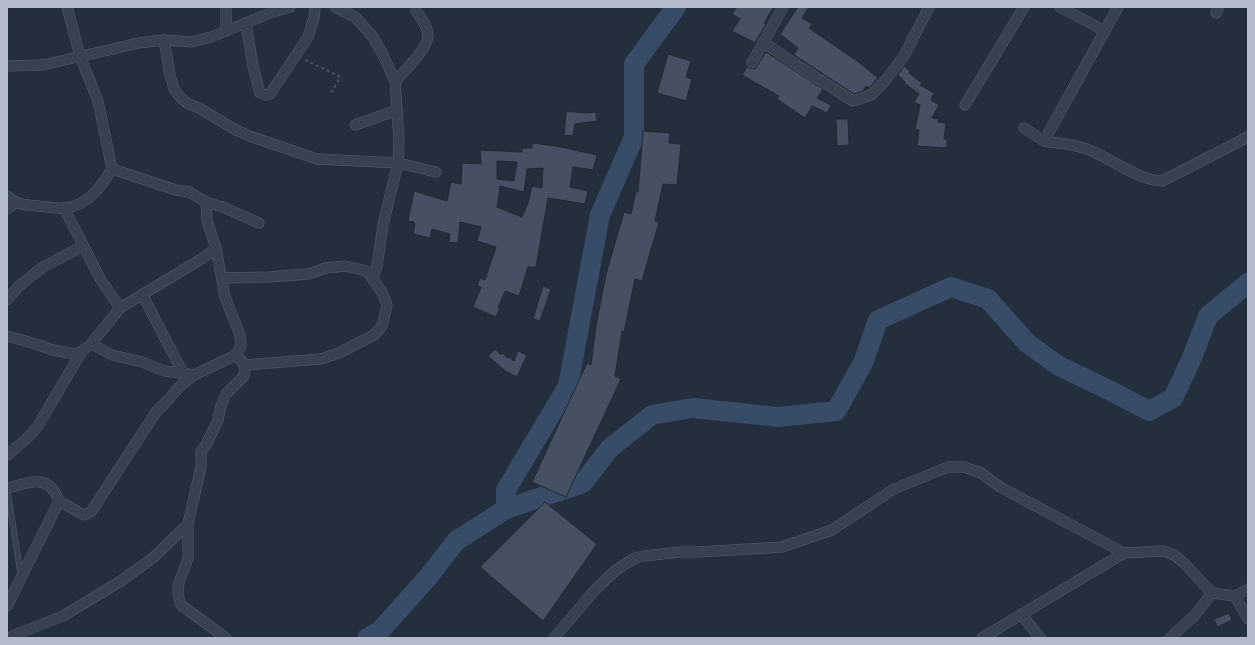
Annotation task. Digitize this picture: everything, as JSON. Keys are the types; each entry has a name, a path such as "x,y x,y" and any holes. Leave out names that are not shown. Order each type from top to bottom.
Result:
{"street":[{"path":"7,196 16,203 64,208 79,204 99,189 112,169 98,101 80,56 67,7"},
{"path":"226,7 226,31"},
{"path":"7,66 43,65 139,43 164,40 192,42 211,37 290,7"},
{"path":"246,23 252,66 260,92 265,95 270,94 297,57 308,37 316,7"},
{"path":"334,7 355,17 366,28 373,37 396,81 399,139 398,163 383,226 377,266 373,279"},
{"path":"752,63 763,42 774,26 783,7"},
{"path":"763,42 853,101 871,95 885,82 904,56 929,7"},
{"path":"965,105 1024,7"},
{"path":"1060,7 1105,31"},
{"path":"1044,141 1118,7"},
{"path":"396,81 412,64 426,43 428,37 426,27 416,11"},
{"path":"164,40 170,75 174,89 180,97 187,103 199,108 236,130 317,159 398,163 436,172"},
{"path":"355,124 397,110"},
{"path":"1024,128 1044,141 1085,148 1138,175 1157,181 1162,181 1248,137"},
{"path":"112,169 176,190 189,192 206,202 223,207 259,223"},
{"path":"7,488 40,481 48,484 56,493 59,501 84,515 91,512 99,497 156,412 180,386 194,375 236,355 241,346 240,335 225,297 216,248 207,221 206,202"},
{"path":"7,209 16,203"},
{"path":"64,208 104,285 120,308"},
{"path":"7,300 19,286 43,267 83,246"},
{"path":"7,454 39,426 82,352 120,308 203,258 216,248"},
{"path":"222,278 308,274 326,268 345,266 367,271 382,292 387,305 382,326 374,335 339,353 321,359 245,365"},
{"path":"142,294 184,373"},
{"path":"7,336 53,350 76,354 82,352"},
{"path":"90,344 112,355 142,362 165,371 194,375"},
{"path":"226,638 181,605 178,596 178,586 188,558 188,524 201,467 201,451 218,420 221,406 226,394 244,376 245,365 236,355"},
{"path":"554,638 594,591 616,570 635,558 680,552 782,547 832,530 894,490 948,467 964,466 981,473 1000,487 1124,554"},
{"path":"7,606 59,501"},
{"path":"9,638 63,616 121,581 154,557 188,524"},
{"path":"982,638 1124,554 1163,552 1174,555 1185,564 1212,593 1235,596 1248,589"},
{"path":"1170,638 1195,615 1212,593"},
{"path":"1235,596 1248,619"},
{"path":"1021,614 1040,638"}],"lane":[{"path":"7,488 21,579"}],"path":[{"path":"297,57 339,76 340,78 330,94"}],"building":[{"path":"737,7 774,7 764,23 766,24 755,43 732,31 740,19 732,14"},
{"path":"798,7 809,7 802,18 812,24 809,28 860,63 878,78 869,88 866,86 863,91 854,94 794,55 798,48 780,34"},
{"path":"766,52 823,89 817,98 831,105 827,113 812,106 805,118 777,99 779,96 742,75 747,67 752,69 756,68"},
{"path":"668,54 691,61 686,77 692,79 686,101 657,93"},
{"path":"904,66 910,71 909,73 922,83 920,85 934,93 931,100 939,105 932,118 939,119 938,122 946,123 944,139 947,139 947,148 917,146 919,130 915,129 920,105 914,102 919,94 904,83 905,82 898,75"},
{"path":"566,111 586,113 596,112 597,121 575,124 573,136 564,135"},
{"path":"836,119 848,119 849,145 837,146"},
{"path":"643,131 670,133 669,143 681,144 677,185 663,184 655,221 659,222 642,281 635,279 624,332 622,331 615,376 621,379 566,497 532,482 587,363 591,365 596,326 606,274 624,212 631,214 636,191 638,192"},
{"path":"532,143 556,146 597,155 593,170 573,167 570,187 588,191 585,204 548,198 536,267 528,267 519,296 505,291 496,317 473,307 481,287 477,286 480,278 485,280 496,247 477,241 481,227 460,222 458,243 449,242 450,234 432,229 430,238 413,234 415,224 414,222 408,221 414,191 447,201 451,182 461,184 462,163 481,164 480,150 522,152 522,148 532,148","holes":["497,161 517,162 514,181 497,179","543,168 542,188 532,186 528,203 522,217 497,207 500,186 524,192 527,169"]},
{"path":"543,286 551,289 540,321 533,319"},
{"path":"495,349 501,355 502,353 514,361 518,351 527,355 517,377 505,371 488,356"},
{"path":"545,502 597,544 543,621 480,567"},
{"path":"1229,613 1232,620 1217,627 1214,619"}],"waterway":[{"path":"506,509 506,490 568,386 600,215 634,137 634,64 676,7"},
{"path":"367,638 380,631 429,576 456,541 506,509 583,483 610,448 652,415 693,408 778,417 836,411 863,363 878,320 951,287 988,299 1027,343 1059,366 1149,411 1173,398 1191,360 1208,316 1248,283"}]}
